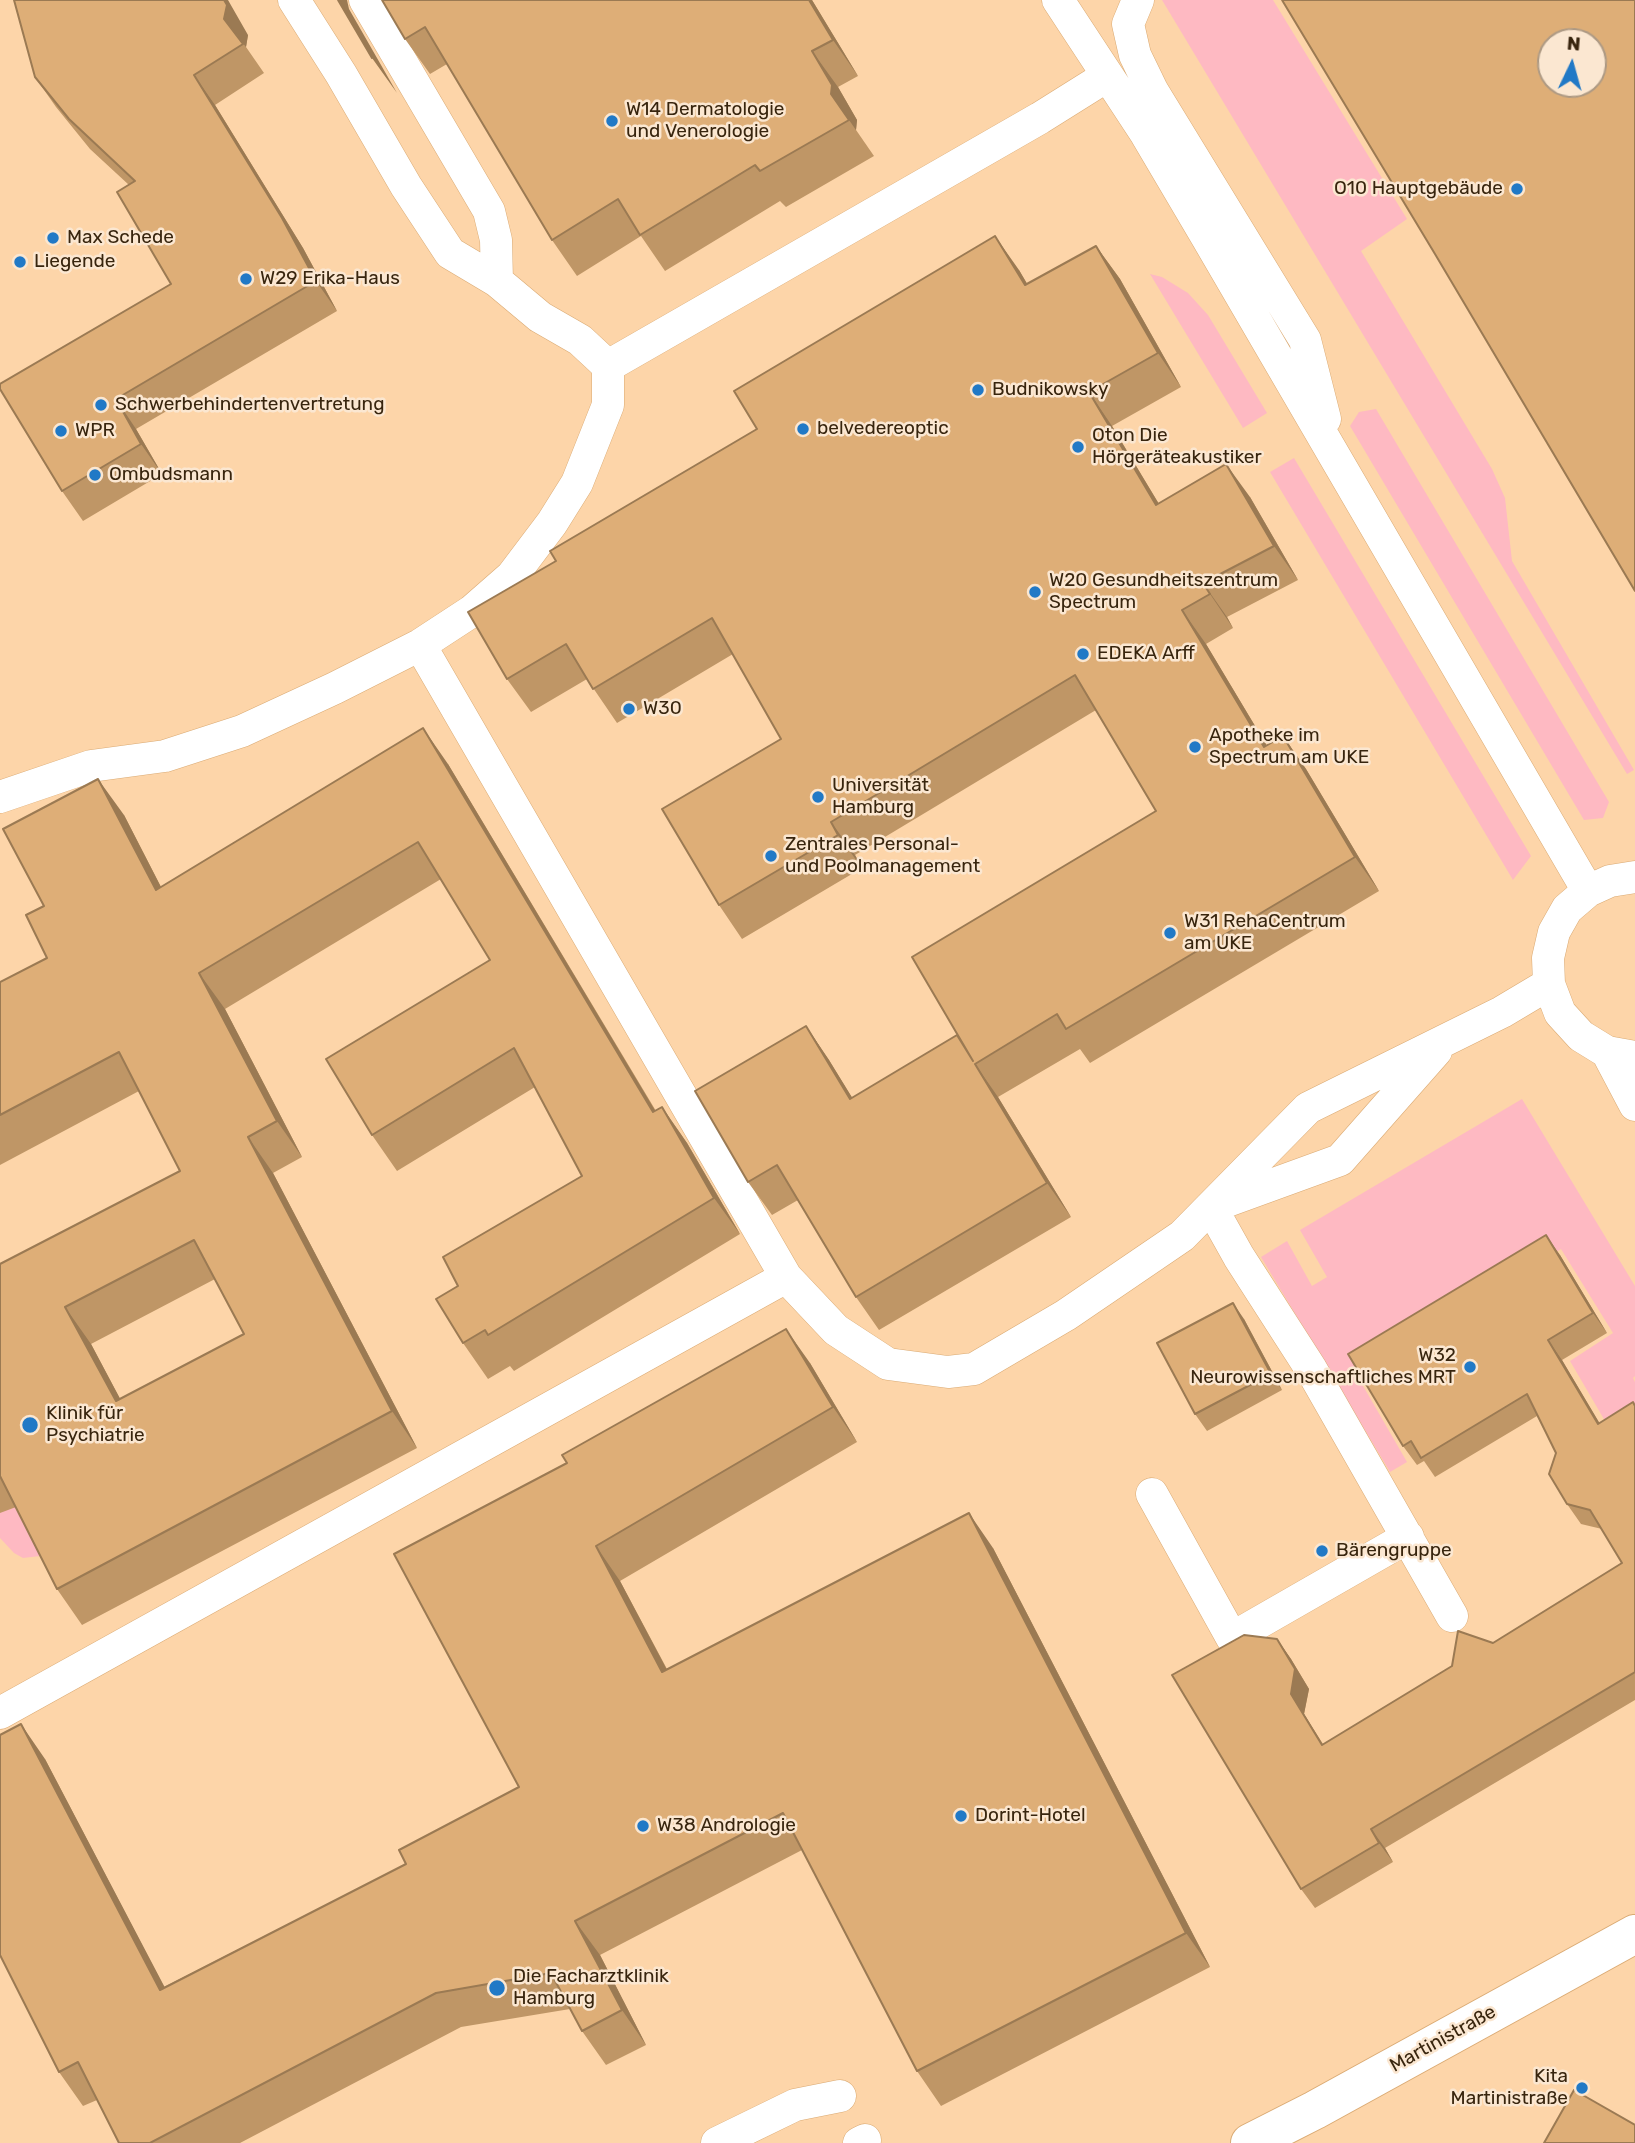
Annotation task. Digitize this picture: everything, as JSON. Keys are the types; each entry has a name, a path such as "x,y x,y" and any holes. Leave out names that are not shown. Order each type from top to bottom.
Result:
{"street":[{"name":"Martinistraße","path":"1250,2143 1635,1934"}],"lane":[{"path":"0,797 91,766 165,756 242,731 420,645 472,611 512,576 552,523 577,483 608,405 608,366 580,340 540,317 497,281 450,253 406,186 294,0"},
{"path":"365,0 489,211 496,240 497,281"},
{"path":"1058,0 1146,134 1588,891"},
{"path":"1138,0 1128,24 1135,55 1152,90 1304,340 1335,458"},
{"path":"608,366 1040,118 1107,76"},
{"path":"420,645 786,1277 836,1331 888,1364 948,1372 974,1369 1066,1315 1182,1236 1308,1108 1502,1012 1549,984"},
{"path":"1635,877 1610,881 1588,891 1567,909 1554,932 1548,958 1549,984 1560,1013 1581,1036 1621,1054 1635,1105"},
{"path":"1211,1207 1340,1160 1445,1040"},
{"path":"1211,1207 1239,1257 1311,1369 1452,1616"},
{"path":"0,1713 786,1277"},
{"path":"1152,1494 1232,1638 1408,1537"},
{"path":"717,2143 795,2105 840,2096"}],"shaded area":[{"path":"1162,0 1273,0 1407,219 1361,251 1492,469 1505,498 1512,561 1634,770 1627,774"},
{"path":"1150,274 1162,277 1188,293 1208,315 1267,413 1243,428"},
{"path":"1376,409 1609,802 1603,818 1584,820 1350,426 1359,412"},
{"path":"1294,458 1531,856 1513,880 1270,472"},
{"path":"1522,1099 1635,1286 1635,1427 1615,1438 1570,1361 1613,1333 1561,1249 1355,1372 1407,1462 1390,1472 1261,1257 1287,1241 1312,1286 1327,1277 1300,1230"},
{"path":"8,1486 40,1556 23,1558 14,1553 0,1538 0,1492"}],"building":[{"name":"W29 Erika-Haus","path":"14,0 224,0 227,5 224,19 243,44 194,75 282,218 316,281 116,399 141,444 62,491 0,389 0,384 171,284 117,192 135,181 69,119 35,77"},
{"name":"W14 Dermatologie und Venerologie","path":"382,0 809,0 833,40 812,51 832,85 831,94 849,120 760,171 755,165 640,235 618,199 552,240 425,27 405,39"},
{"name":"O10 Hauptgebäude","path":"1282,0 1635,0 1635,591 1435,254"},
{"path":"995,236 1025,285 1096,246 1158,353 1089,392 1156,505 1226,464 1274,546 1203,583 1210,594 1182,610 1264,747 1283,736 1355,857 1066,1029 1057,1014 975,1064 1047,1183 856,1297 777,1165 748,1182 695,1091 806,1026 850,1099 957,1035 973,1061 912,957 1156,811 1075,675 831,822 838,835 719,905 662,809 781,739 712,618 593,689 566,644 507,679 468,612 556,561 550,551 757,429 734,391"},
{"path":"423,728 653,1112 662,1107 714,1198 488,1335 485,1330 463,1343 436,1299 458,1286 443,1257 582,1176 514,1048 372,1135 326,1059 490,960 418,842 199,973 277,1121 248,1137 392,1411 57,1589 0,1476 0,1264 180,1171 119,1052 0,1115 0,982 47,958 26,915 44,906 3,829 98,779 156,890","holes":["194,1240 244,1334 116,1401 65,1307"]},
{"path":"1546,1235 1593,1313 1548,1340 1598,1424 1633,1402 1635,1406 1635,1672 1371,1829 1379,1843 1301,1889 1172,1675 1244,1635 1277,1639 1295,1669 1291,1694 1322,1745 1452,1666 1458,1631 1493,1643 1622,1563 1590,1510 1567,1504 1549,1474 1556,1453 1527,1394 1421,1458 1411,1441 1403,1446 1348,1354"},
{"path":"1233,1303 1271,1374 1195,1414 1157,1343"},
{"path":"786,1329 833,1407 596,1546 662,1672 969,1513 1186,1933 917,2071 783,1813 575,1921 622,2010 582,2031 551,1973 436,1993 150,2143 119,2143 78,2062 59,2072 0,1955 0,1735 21,1724 160,1990 406,1864 399,1850 519,1787 394,1554 567,1463 562,1455"},
{"path":"1574,2090 1635,2125 1635,2143 1544,2143"}],"place":[{"name":"W14 Dermatologie und Venerologie","path":"612,121"},
{"name":"O10 Hauptgebäude","path":"1517,189"},
{"name":"Max Schede","path":"53,238"},
{"name":"Liegende","path":"20,262"},
{"name":"W29 Erika-Haus","path":"246,279"},
{"name":"Budnikowsky","path":"978,390"},
{"name":"Schwerbehindertenvertretung","path":"101,405"},
{"name":"belvedereoptic","path":"803,429"},
{"name":"WPR","path":"61,431"},
{"name":"Oton Die Hörgeräteakustiker","path":"1078,447"},
{"name":"Ombudsmann","path":"95,475"},
{"name":"W20 Gesundheitszentrum Spectrum","path":"1035,592"},
{"name":"EDEKA Arff","path":"1083,654"},
{"name":"W30","path":"629,709"},
{"name":"Apotheke im Spectrum am UKE","path":"1195,747"},
{"name":"Universität Hamburg","path":"818,797"},
{"name":"Zentrales Personal- und Poolmanagement","path":"771,856"},
{"name":"W31 RehaCentrum am UKE","path":"1170,933"},
{"name":"W32 Neurowissenschaftliches MRT","path":"1470,1367"},
{"name":"Klinik für Psychiatrie","path":"30,1425"},
{"name":"Bärengruppe","path":"1322,1551"},
{"name":"Dorint-Hotel","path":"961,1816"},
{"name":"W38 Andrologie","path":"643,1826"},
{"name":"Die Facharztklinik Hamburg","path":"497,1988"},
{"name":"Kita Martinistraße","path":"1582,2088"}]}
